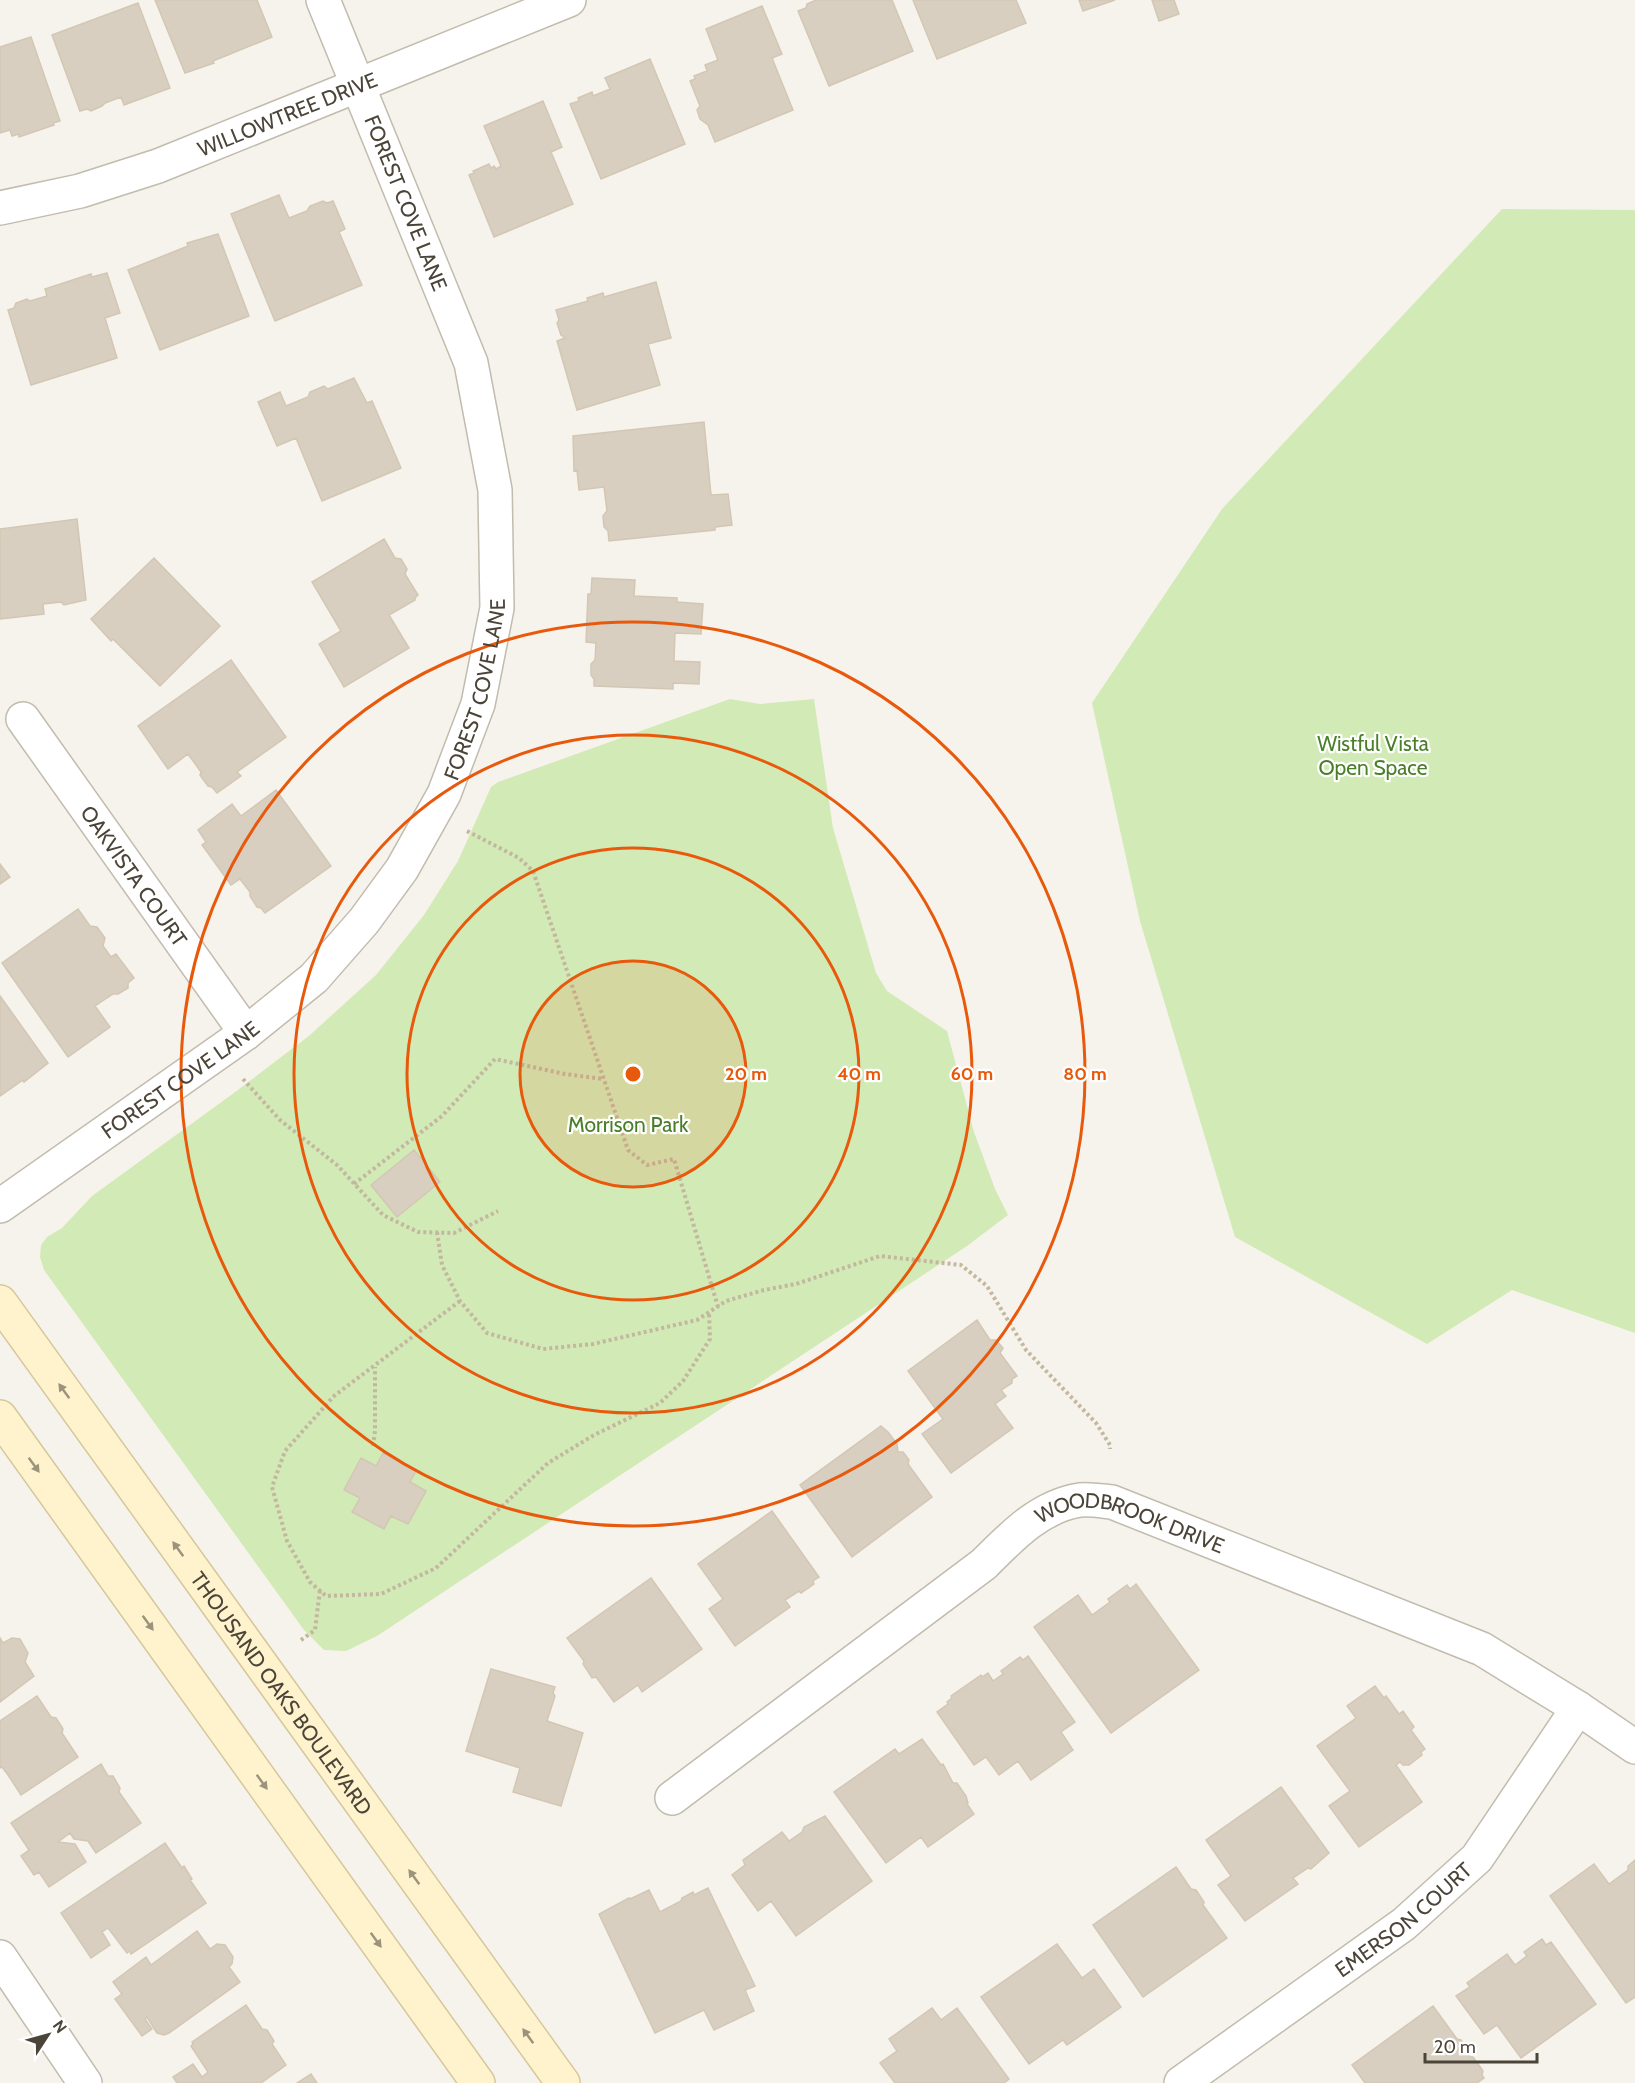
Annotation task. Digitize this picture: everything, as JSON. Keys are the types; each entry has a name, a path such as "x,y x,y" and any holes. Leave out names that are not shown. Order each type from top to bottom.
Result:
{"main road":[{"name":"THOUSAND OAKS BOULEVARD","path":"0,1302 563,2083"},
{"path":"0,1418 478,2083"}],"street":[{"name":"FOREST COVE LANE","path":"0,1206 246,1034 314,978 364,921 402,869 444,794 478,704 496,608 495,490 471,363 323,0"},
{"name":"WILLOWTREE DRIVE","path":"0,208 80,190 158,166 569,0"},
{"name":"OAKVISTA COURT","path":"23,719 246,1034"},
{"name":"WOODBROOK DRIVE","path":"672,1798 984,1564 1017,1530 1056,1506 1081,1500 1112,1502 1482,1649 1578,1708 1635,1747"},
{"name":"EMERSON COURT","path":"1180,2083 1404,1924 1477,1858 1578,1708"},
{"path":"4,1971 85,2083"}],"path":[{"path":"467,831 519,858 533,871 628,1150 647,1165 674,1159 718,1307"},
{"path":"354,1184 442,1116 495,1059 565,1074 603,1078"},
{"path":"242,1079 280,1120 337,1165 383,1215 418,1232 454,1233 498,1211"},
{"path":"437,1232 442,1265 460,1301 488,1333 543,1349 593,1344 698,1320 726,1301 796,1284 879,1256 961,1265 987,1286 1026,1350 1096,1423 1110,1445 1110,1449"},
{"path":"460,1301 334,1395 285,1451 273,1487 287,1541 310,1582 326,1596 381,1594 436,1568 548,1463 594,1435 660,1403 683,1381 710,1339 709,1313"},
{"path":"373,1446 375,1366"},
{"path":"301,1640 315,1630 320,1590"}],"green space":[{"name":"Wistful Vista Open Space","path":"1502,209 1635,210 1635,1333 1512,1290 1427,1344 1235,1237 1140,921 1092,703 1222,509"},
{"name":"Morrison Park","path":"730,699 760,704 814,699 833,828 876,973 887,991 947,1031 974,1132 995,1189 1008,1215 967,1246 377,1636 346,1651 324,1650 304,1630 44,1270 40,1257 41,1245 47,1237 62,1228 92,1196 310,1035 376,975 424,915 458,861 491,787 498,782"}],"building":[{"path":"155,0 257,0 272,37 213,61 214,63 185,73"},
{"path":"816,0 892,0 913,51 829,86 798,11"},
{"path":"913,0 1016,0 1026,23 937,59"},
{"path":"1079,0 1115,0 1083,11"},
{"path":"1152,0 1174,0 1179,14 1159,21"},
{"path":"138,3 170,88 124,105 121,97 91,111 87,109 80,111 52,35"},
{"path":"762,6 782,54 772,58 793,110 715,142 708,125 700,119 697,110 700,106 690,81 695,79 694,76 707,71 705,65 718,60 706,29"},
{"path":"31,37 60,121 19,137 19,134 12,136 10,130 0,133 0,47"},
{"path":"650,59 685,144 601,179 570,104 592,92 593,96 610,89 605,78"},
{"path":"543,101 562,147 551,152 573,204 494,237 469,175 489,164 491,168 494,166 496,169 501,166 484,126"},
{"path":"279,195 289,218 307,211 310,206 323,201 327,203 333,201 345,229 339,232 362,285 275,321 231,214"},
{"path":"218,234 249,316 160,350 128,270 188,246 187,243"},
{"path":"107,273 120,313 105,318 117,358 31,385 8,310 14,308 16,303 27,299 30,301 47,296 45,289 91,274 92,277"},
{"path":"656,282 671,338 648,344 660,385 577,410 557,341 565,338 561,335 557,323 559,320 556,310 588,301 587,298 603,293 604,297"},
{"path":"354,378 367,403 372,401 401,468 322,501 296,438 277,446 258,402 280,392 286,406 308,397 310,392 324,386 328,389"},
{"path":"704,422 711,495 728,494 732,525 715,527 715,530 609,541 608,531 604,527 603,516 607,511 604,487 579,490 577,470 574,471 573,436"},
{"path":"77,519 86,600 64,605 61,602 43,604 44,614 0,619 0,529"},
{"path":"384,539 395,558 401,559 407,569 405,574 418,595 415,600 389,615 409,648 344,687 319,644 341,631 312,582"},
{"path":"154,558 220,626 160,686 113,639 111,641 91,619"},
{"path":"592,578 635,580 634,596 677,598 677,602 703,604 701,634 675,633 674,661 700,662 699,684 673,683 673,689 594,686 591,664 595,660 596,643 586,642 588,594 591,594"},
{"path":"231,660 286,737 237,772 241,776 217,793 208,786 188,754 168,769 138,726"},
{"path":"276,790 331,866 265,913 257,907 250,892 240,879 231,885 202,845 206,842 198,830 232,804 241,816"},
{"path":"0,864 10,877 0,884"},
{"path":"78,909 90,926 97,927 105,938 103,946 111,957 116,954 134,978 128,983 128,988 118,994 113,994 95,1006 110,1027 68,1057 2,963"},
{"path":"0,996 48,1063 24,1082 23,1080 0,1096"},
{"path":"414,1150 440,1182 397,1217 371,1185"},
{"path":"977,1320 990,1340 996,1340 1003,1348 1000,1353 1017,1376 1012,1379 1012,1383 1001,1390 1006,1396 995,1404 1013,1428 951,1473 922,1434 943,1419 908,1371"},
{"path":"881,1426 897,1444 898,1452 903,1452 909,1460 908,1464 932,1497 852,1557 800,1485"},
{"path":"383,1453 416,1471 410,1482 426,1491 408,1524 391,1516 384,1529 352,1512 360,1498 344,1490 361,1458 376,1466"},
{"path":"772,1511 819,1577 813,1581 814,1584 801,1593 799,1591 785,1600 790,1607 735,1646 709,1609 723,1599 698,1564"},
{"path":"651,1578 702,1649 642,1692 638,1685 614,1702 596,1677 592,1678 583,1664 584,1661 567,1638"},
{"path":"1136,1584 1199,1670 1111,1733 1034,1627 1078,1595 1092,1615 1110,1602 1108,1599 1127,1585 1130,1589"},
{"path":"0,1638 3,1643 12,1638 20,1639 28,1653 25,1662 34,1676 0,1702"},
{"path":"1028,1656 1075,1722 1061,1732 1073,1750 1031,1780 1018,1761 999,1775 986,1757 974,1765 937,1712 948,1704 951,1696 981,1675 982,1677 988,1673 993,1681 1003,1674 1001,1671 1020,1657 1023,1660"},
{"path":"491,1669 555,1687 553,1693 555,1696 547,1721 583,1733 561,1806 513,1792 520,1768 466,1751"},
{"path":"1375,1686 1384,1698 1386,1696 1399,1714 1403,1711 1414,1727 1411,1730 1425,1749 1421,1752 1422,1755 1409,1765 1403,1765 1400,1762 1396,1765 1422,1802 1359,1847 1329,1806 1350,1791 1317,1746 1356,1718 1347,1706"},
{"path":"37,1696 51,1717 56,1718 63,1729 62,1733 78,1757 21,1795 2,1767 0,1768 0,1721"},
{"path":"922,1739 941,1765 943,1764 953,1783 957,1783 974,1814 928,1847 921,1837 886,1863 834,1792 895,1749 899,1754"},
{"path":"101,1764 108,1776 113,1776 120,1788 119,1792 141,1823 96,1853 88,1841 74,1839 70,1833 58,1842 75,1844 86,1862 49,1887 39,1872 34,1875 21,1856 29,1850 11,1823"},
{"path":"1281,1787 1329,1853 1311,1869 1308,1868 1293,1878 1298,1884 1245,1921 1218,1885 1231,1876 1206,1840"},
{"path":"825,1816 872,1881 796,1936 771,1901 758,1911 732,1875 745,1865 743,1860 782,1832 789,1841 802,1832 804,1827"},
{"path":"165,1843 182,1868 184,1866 192,1879 190,1880 206,1903 131,1954 130,1951 127,1953 108,1928 102,1932 110,1945 91,1958 61,1913"},
{"path":"1635,1860 1635,1997 1626,2003 1550,1896 1594,1864 1609,1884 1628,1870 1628,1866"},
{"path":"1176,1867 1191,1889 1196,1890 1204,1902 1203,1905 1227,1938 1143,1997 1093,1925"},
{"path":"708,1888 755,1986 745,1990 754,2011 714,2030 704,2010 655,2033 599,1914 649,1890 660,1912 693,1892 694,1895"},
{"path":"197,1931 210,1949 217,1944 225,1945 233,1957 229,1967 240,1982 164,2035 157,2033 147,2017 145,2019 152,2029 142,2036 115,1999 122,1994 113,1982 146,1957 151,1965"},
{"path":"1542,1939 1546,1945 1551,1942 1596,2004 1521,2058 1497,2025 1484,2034 1456,1996 1470,1987 1467,1983 1507,1954 1515,1965 1527,1956 1524,1952"},
{"path":"1057,1944 1082,1978 1094,1969 1121,2007 1067,2045 1063,2040 1029,2064 981,1997"},
{"path":"246,2005 262,2029 267,2030 274,2041 272,2044 286,2065 261,2083 177,2083 173,2077 193,2064 202,2077 208,2072 191,2046 192,2042"},
{"path":"1433,2006 1483,2071 1484,2078 1477,2083 1365,2083 1352,2065"},
{"path":"932,2008 941,2020 957,2008 1009,2079 1004,2083 895,2083 880,2063 897,2051 889,2039"},
{"path":"311,2074 317,2083 297,2083"}]}
